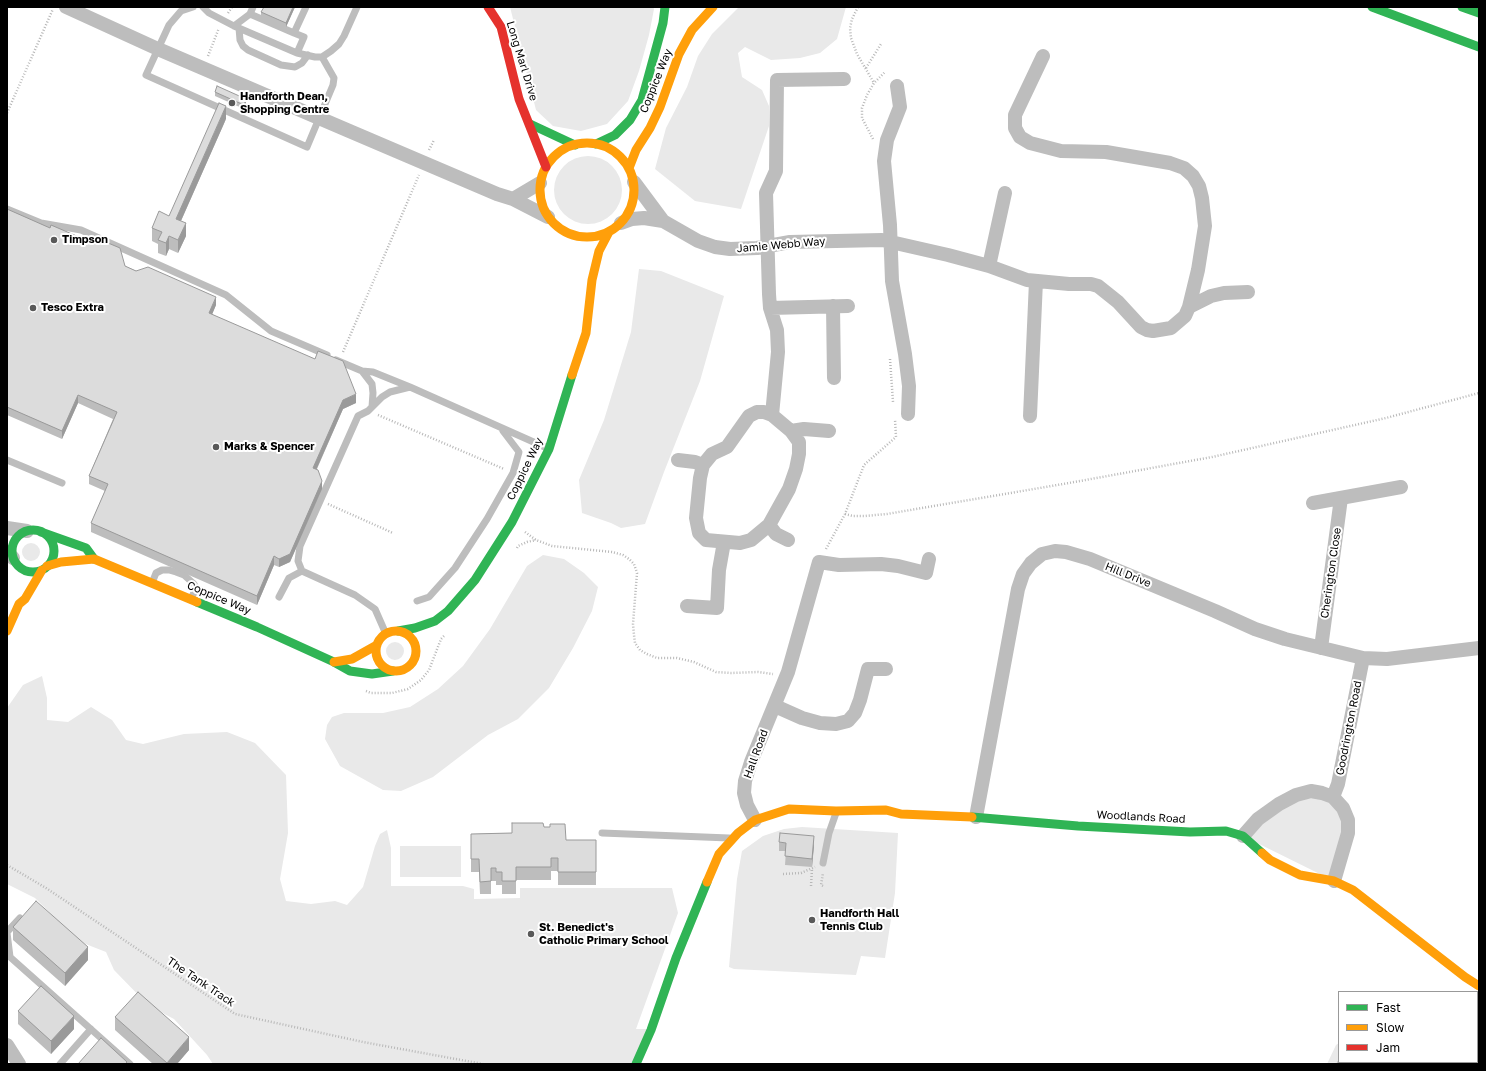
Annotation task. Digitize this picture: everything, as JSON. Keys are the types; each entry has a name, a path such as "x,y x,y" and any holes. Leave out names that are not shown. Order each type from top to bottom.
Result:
{"main road":[{"name":"Long Marl Drive","path":"488,7 501,27 519,99 546,167"},
{"name":"Coppice Way","path":"596,144 615,135 630,120 642,100 663,23 665,7"},
{"name":"Coppice Way","path":"629,168 636,150 650,128 660,107 679,54 692,30 713,7"},
{"path":"1372,7 1479,47"},
{"path":"1462,7 1479,14"},
{"path":"530,124 575,145"},
{"path":"596,144 609,148 620,157 629,168 634,182 634,196 630,211 621,223 610,232 600,236 589,238 572,235 563,231 548,217 541,199 540,183 546,167 554,157 565,149 575,145 596,144"},
{"name":"Coppice Way","path":"398,631 415,628 435,620 448,610 475,580 512,522 549,449 586,334 592,280 599,251 610,232"},
{"path":"572,235 580,245"},
{"name":"Coppice Way","path":"586,260 592,280"},
{"path":"7,631 18,600 25,599 53,554 51,541 34,532 16,538 11,557 16,573"},
{"name":"Coppice Way","path":"34,532 86,548 94,559"},
{"path":"11,557 22,570 29,572 45,568"},
{"name":"Coppice Way","path":"45,568 61,562 94,559 191,599 334,662 350,671 372,674 393,671"},
{"name":"Coppice Way","path":"416,654 435,620"},
{"path":"398,631 410,636 416,647 416,654 411,665 400,671 393,671 381,665 377,659 377,645 380,639 386,634 398,631"},
{"path":"334,662 352,659 377,645"},
{"name":"Woodlands Road","path":"755,820 789,809 836,811 886,810 901,814 976,817 1078,826 1190,832 1226,831 1242,836 1270,860 1283,867 1300,874 1334,881 1353,890 1383,911 1465,978 1479,986"},
{"path":"636,1064 652,1030 676,958 719,854 733,838 755,820"}],"street":[{"path":"66,7 158,49 497,194 513,199 548,217"},
{"path":"1043,56 1015,115 1015,128 1020,137 1030,143 1060,151 1106,152 1170,163 1184,168 1193,176 1199,186 1205,226 1198,270 1188,307"},
{"path":"772,416 778,352 777,330 770,308 766,193 776,170 777,80 844,79"},
{"path":"897,86 900,107 887,140 884,161 886,241 905,354 909,386 908,414"},
{"name":"Jamie Webb Way","path":"634,182 663,221"},
{"path":"513,199 540,183"},
{"path":"989,266 1005,193"},
{"name":"Jamie Webb Way","path":"621,223 638,218 663,221 698,241 715,247 730,249 768,246 790,242 886,241 989,266 1017,277 1036,281 1069,284 1083,283 1098,286 1118,302 1141,328 1147,330 1164,330 1171,328 1185,316 1188,307"},
{"path":"1030,416 1036,281"},
{"path":"1188,307 1211,296 1224,293 1248,292"},
{"path":"833,306 834,378"},
{"path":"770,308 848,306"},
{"path":"757,412 764,412 772,416 791,431 799,442 799,454 796,469 789,489 769,525 750,540 740,542 706,540 699,533 696,518 700,478 703,465 712,454 727,447 749,416 757,412"},
{"path":"791,431 804,429 829,430"},
{"path":"678,460 695,462 703,465"},
{"path":"1313,503 1401,487"},
{"name":"Cherington Close","path":"1321,648 1341,498"},
{"path":"769,525 776,534 788,540"},
{"path":"7,528 34,532"},
{"path":"687,606 717,608 719,570 724,542"},
{"name":"Hill Drive","path":"976,817 1018,589 1023,574 1031,563 1042,554 1055,551 1066,552 1090,559 1215,610 1255,629 1285,639 1363,658 1387,659 1479,648"},
{"path":"819,562 839,565 881,564 898,566 926,573 929,559"},
{"name":"Hall Road","path":"755,820 747,805 744,793 745,781 751,762 785,679 819,562"},
{"name":"Goodrington Road","path":"1333,797 1338,784 1363,658"},
{"path":"774,706 802,718 820,723 836,724 848,721 855,713 868,669 886,669"},
{"path":"1242,836 1258,819 1279,804 1296,795 1311,792 1322,793 1333,797 1343,808 1348,820 1348,833 1334,881"},
{"path":"7,1045 19,1064"}],"lane":[{"path":"193,7 180,11 168,25 146,75 307,147 329,95 334,78 322,57"},
{"path":"203,7 209,13 236,27 297,53 322,57 339,44 357,7"},
{"path":"294,33 306,7"},
{"path":"236,27 251,10 304,37 297,53"},
{"path":"236,27 243,46 248,50 281,65 295,67 302,63 308,55"},
{"path":"7,209 41,222 81,230 226,295 271,331 362,371 373,372 410,387 549,449"},
{"path":"362,371 372,384 373,393 370,409"},
{"path":"386,634 375,609 355,595 302,571 298,561 300,546 358,416 370,409 390,392 410,387"},
{"path":"417,601 429,597 455,568 498,500 513,473 519,452 502,429"},
{"path":"7,460 62,484"},
{"path":"152,583 156,573 162,570 169,570 184,575 194,584 196,588 191,599"},
{"path":"279,597 289,578 302,571"},
{"path":"823,863 829,833 836,811"},
{"path":"602,833 733,838"},
{"path":"20,918 7,933 10,957 130,1064"},
{"path":"60,1064 91,1029"}],"path":[{"path":"7,113 54,7"},
{"path":"203,68 223,20 232,7"},
{"path":"858,7 852,19 850,28 851,38 856,54 874,83"},
{"path":"866,68 881,44"},
{"path":"874,143 862,118 862,108 874,83 885,72"},
{"path":"339,361 434,140"},
{"path":"890,358 894,405"},
{"path":"845,514 859,516 887,514 1212,457 1386,418 1479,393"},
{"path":"370,409 513,473"},
{"path":"819,562 845,514 864,465 896,437 894,413"},
{"path":"320,501 393,533"},
{"path":"514,552 518,546 536,540 552,546 612,552 623,555 634,564 636,572 633,624 635,643 640,650 656,658 677,658 694,662 716,672 758,672 775,675 785,679"},
{"path":"364,690 371,693 392,693 408,689 421,680 429,670 441,639 446,633"},
{"path":"783,874 801,873 823,863 824,868 821,885 823,886"},
{"name":"The Tank Track","path":"7,865 46,888 235,1014 363,1042 483,1064"},
{"path":"811,886 812,869"}],"shaded area":[{"path":"510,7 653,7 654,9 649,35 639,71 628,101 607,124 581,131 553,126 536,110"},
{"path":"739,7 846,7 837,39 820,53 800,58 771,60 745,47 738,53 742,77 762,90 769,106 769,126 741,209 695,201 655,169 666,128 687,87 698,56 712,34"},
{"path":"581,156 595,156 607,162 616,171 622,183 620,203 612,214 601,222 595,224 581,224 575,222 564,214 556,203 554,197 554,183 556,177 564,166 575,158"},
{"path":"639,269 661,271 724,296 700,381 645,524 621,528 582,513 579,480 604,420 631,332"},
{"path":"31,543 37,546 40,552 37,558 31,561 25,558 22,552 25,546"},
{"path":"543,555 564,559 584,573 598,587 592,611 573,648 549,688 518,719 488,735 433,777 401,791 383,790 340,766 325,739 327,725 332,717 344,713 383,713 410,707 438,689 463,666 490,629 527,566"},
{"path":"395,642 401,645 404,651 401,657 395,660 389,657 386,651 389,645"},
{"path":"42,676 47,698 47,720 68,722 91,707 112,720 126,740 143,744 184,734 227,732 255,743 286,775 288,833 280,879 286,901 311,904 335,901 347,905 363,887 380,834 387,830 391,848 391,886 463,886 474,889 474,899 520,898 520,888 672,888 678,913 636,1029 647,1029 636,1064 213,1064 207,1055 174,1019 149,1006 114,970 106,952 78,941 35,898 7,884 7,708 23,685"},
{"path":"1322,793 1348,820 1334,881 1243,836 1279,804"},
{"name":"Handforth Hall Tennis Club","path":"802,827 898,833 895,893 885,958 861,956 856,975 734,969 729,967 737,879 742,851 763,836 784,829"},
{"path":"400,846 461,846 461,877 400,877"},
{"path":"1338,1044 1338,1063 1379,1064 1327,1064"},
{"path":"1338,1061 1338,1063 1368,1064 1336,1064"}],"building":[{"path":"264,7 293,7 286,23 261,12"},
{"path":"217,86 246,99 244,105 215,92"},
{"path":"219,103 226,106 176,219 186,223 178,240 169,236 166,243 158,240 162,232 152,228 159,211 169,216"},
{"path":"7,209 50,228 51,225 93,243 101,240 120,248 125,266 136,271 148,267 216,297 209,313 315,359 318,351 343,361 356,394 343,400 313,468 318,470 322,481 290,554 279,559 274,556 257,596 91,523 108,484 89,476 117,412 78,395 62,431 7,407"},
{"path":"512,823 543,823 544,827 550,827 550,824 565,824 566,840 596,840 596,872 558,872 558,858 551,858 551,867 516,867 516,881 502,881 502,872 496,872 496,868 491,868 491,881 480,882 479,859 471,859 471,834 512,833"},
{"path":"780,833 814,836 812,859 785,856 786,843 779,842"},
{"path":"36,901 88,947 65,973 13,927"},
{"path":"41,986 74,1016 51,1041 18,1011"},
{"path":"138,992 189,1037 167,1063 115,1017"},
{"path":"101,1038 127,1062 125,1064 78,1064"}],"traffic: fast":[{"path":"596,144 615,135 630,120 642,100 663,23 665,7"},
{"path":"1372,7 1479,47"},
{"path":"1462,7 1479,13"},
{"path":"530,124 575,145"},
{"path":"398,631 415,628 435,621 448,611 475,580 512,522 549,449 572,375"},
{"path":"33,530 48,536 54,551 48,566 33,572 18,566 12,551 18,536 33,530"},
{"path":"41,532 86,548 94,559"},
{"path":"197,602 257,627 334,662 350,671 372,674 393,671"},
{"path":"972,817 1078,826 1190,832 1226,831 1243,836 1262,853"},
{"path":"636,1064 651,1030 676,958 707,882"}],"traffic: slow":[{"path":"629,168 636,150 650,128 660,107 679,54 692,30 713,7"},
{"path":"587,143 605,147 620,157 630,172 634,190 630,208 620,223 605,233 587,237 569,233 554,223 544,208 540,190 544,172 554,157 569,147 587,143"},
{"path":"572,375 586,333 592,280 599,251 609,232"},
{"path":"47,566 61,562 94,559 197,602"},
{"path":"7,631 19,604 25,599 42,570"},
{"path":"400,631 407,634 413,640 416,651 415,659 407,668 400,671 392,671 385,668 377,659 376,647 379,640 388,632 400,631"},
{"path":"334,662 352,659 377,645"},
{"path":"707,882 719,854 738,833 755,820 789,809 836,811 886,810 901,814 972,817"},
{"path":"1262,853 1270,860 1300,875 1334,881 1353,890 1465,977 1479,986"}],"traffic: jam":[{"path":"488,7 501,27 519,99 546,167"}],"place":[{"name":"Handforth Dean, Shopping Centre","path":"232,103"},
{"name":"Timpson","path":"54,240"},
{"name":"Tesco Extra","path":"33,308"},
{"name":"Marks & Spencer","path":"216,447"},
{"name":"Handforth Hall Tennis Club","path":"812,920"},
{"name":"St. Benedict's Catholic Primary School","path":"531,934"}]}
